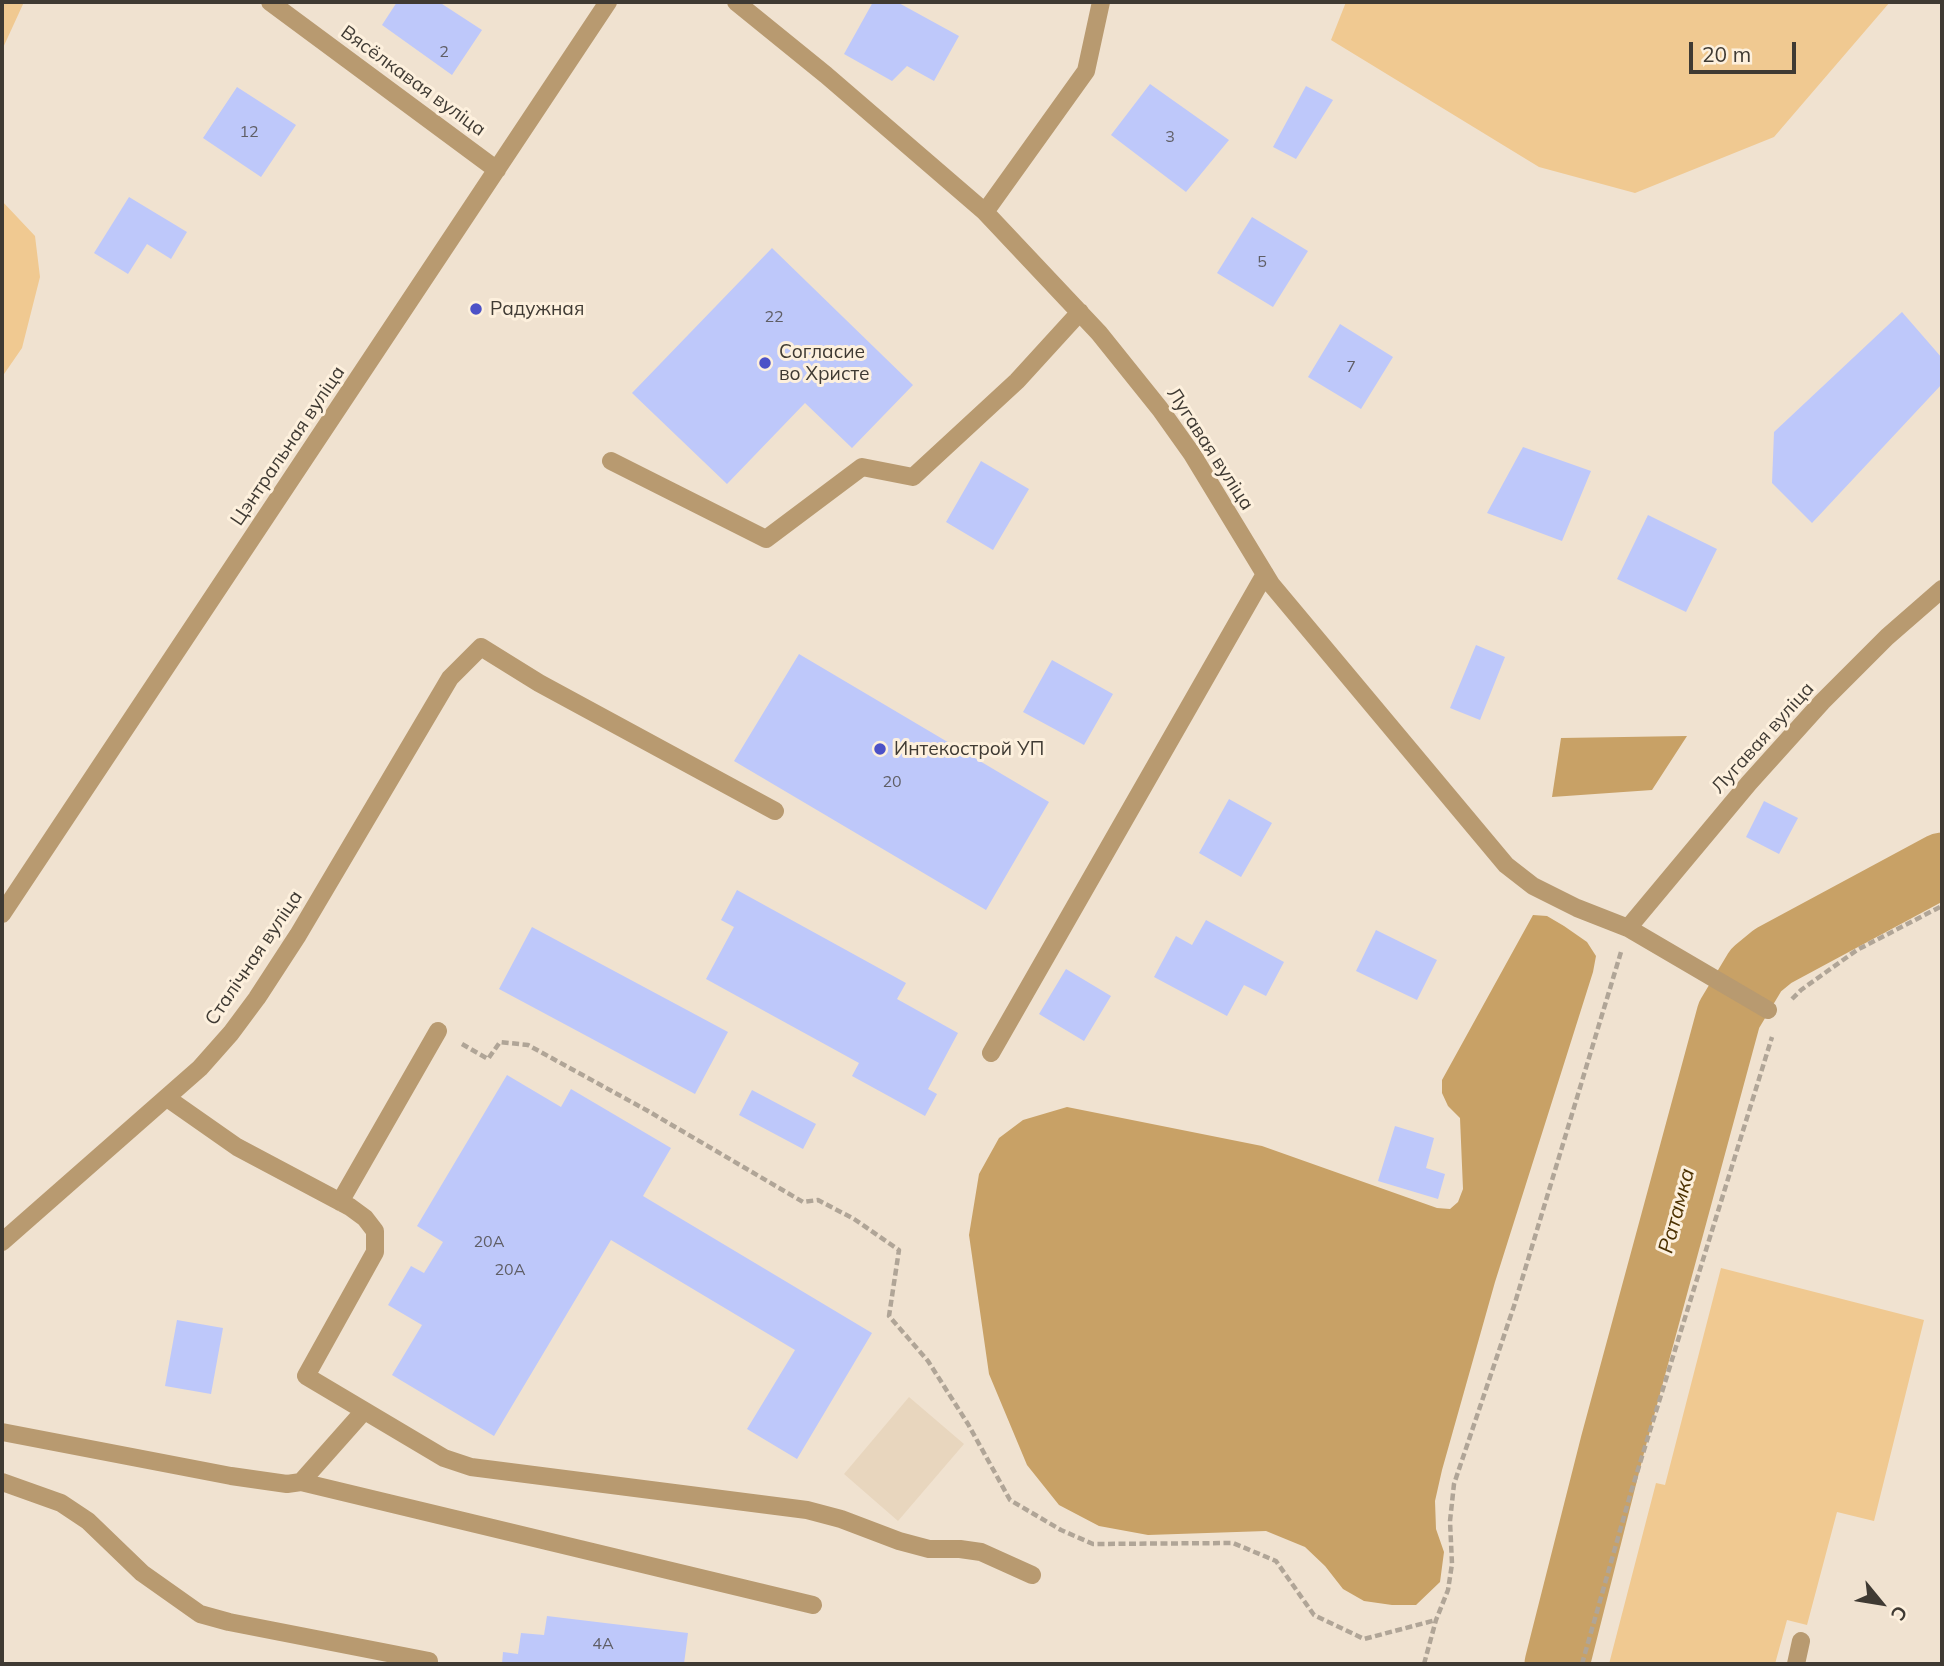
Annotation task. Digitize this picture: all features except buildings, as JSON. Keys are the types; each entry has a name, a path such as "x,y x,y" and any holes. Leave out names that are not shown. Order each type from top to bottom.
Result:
{"street":[{"name":"Вясёлкавая вуліца","path":"270,2 497,170"},
{"name":"Цэнтральная вуліца","path":"2,914 608,2"},
{"name":"Лугавая вуліца","path":"736,2 826,75 985,212 1100,333 1192,454 1265,574 1482,839 1506,864 1533,886 1577,908 1628,928 1768,1010"},
{"path":"985,212 1086,71 1101,2"},
{"path":"611,461 766,539 862,467 913,477 1017,381 1080,312"},
{"path":"991,1053 1265,574"},
{"name":"Лугавая вуліца","path":"1628,928 1749,783 1822,702 1942,589"},
{"name":"Сталічная вуліца","path":"2,1242 200,1068 257,998 298,935 450,678 481,646 539,683 775,811"},
{"path":"340,1202 439,1031"},
{"path":"167,1098 237,1147 365,1218 375,1231 375,1252 306,1377 444,1458 471,1467 807,1510 919,1546 981,1552 1032,1575"},
{"path":"301,1482 364,1411"},
{"path":"2,1432 231,1476 287,1484 301,1482 813,1605"},
{"path":"2,1482 61,1503 88,1521 142,1573 200,1614 429,1661"},
{"path":"1796,1664 1801,1641"}],"path":[{"path":"1786,1006 1801,990 1857,950 1942,906"},
{"path":"1423,1664 1448,1590 1452,1564 1450,1521 1454,1483 1514,1306 1628,928"},
{"path":"1582,1664 1631,1492 1774,1028"},
{"path":"439,1031 488,1059 499,1042 528,1045 648,1111 803,1202 818,1200 854,1219 899,1250 890,1316 928,1361 968,1424 1010,1500 1061,1530 1093,1544 1233,1543 1276,1561 1314,1615 1364,1639 1436,1620"}],"shaded area":[{"path":"2,2 24,2 2,50"},
{"path":"1346,2 1890,2 1774,137 1635,193 1539,167 1331,40"},
{"path":"2,201 35,236 40,277 22,348 2,377"},
{"path":"1687,736 1652,790 1552,797 1561,738"},
{"path":"1533,915 1547,916 1564,926 1587,942 1596,956 1495,1282 1442,1470 1435,1501 1436,1529 1444,1552 1440,1582 1416,1605 1364,1601 1343,1589 1305,1547 1266,1531 1148,1535 1099,1526 1059,1505 1027,1465 989,1374 969,1235 979,1174 999,1138 1023,1120 1067,1107 1262,1146 1437,1208 1450,1209 1458,1202 1463,1189 1460,1118 1448,1106 1442,1093 1442,1080"},
{"path":"1721,1268 1924,1320 1874,1521 1837,1512 1807,1625 1787,1620 1775,1664 1609,1664 1656,1483 1665,1485"},
{"path":"909,1397 964,1444 898,1521 844,1474"}],"waterway":[{"name":"Ратамка","path":"1557,1664 1613,1443 1729,1015 1756,970 1773,956 1942,865"}],"place":[{"name":"Радужная","path":"476,309"},
{"name":"Согласие во Христе","path":"765,363"},
{"name":"Интекострой УП","path":"880,749"}]}
